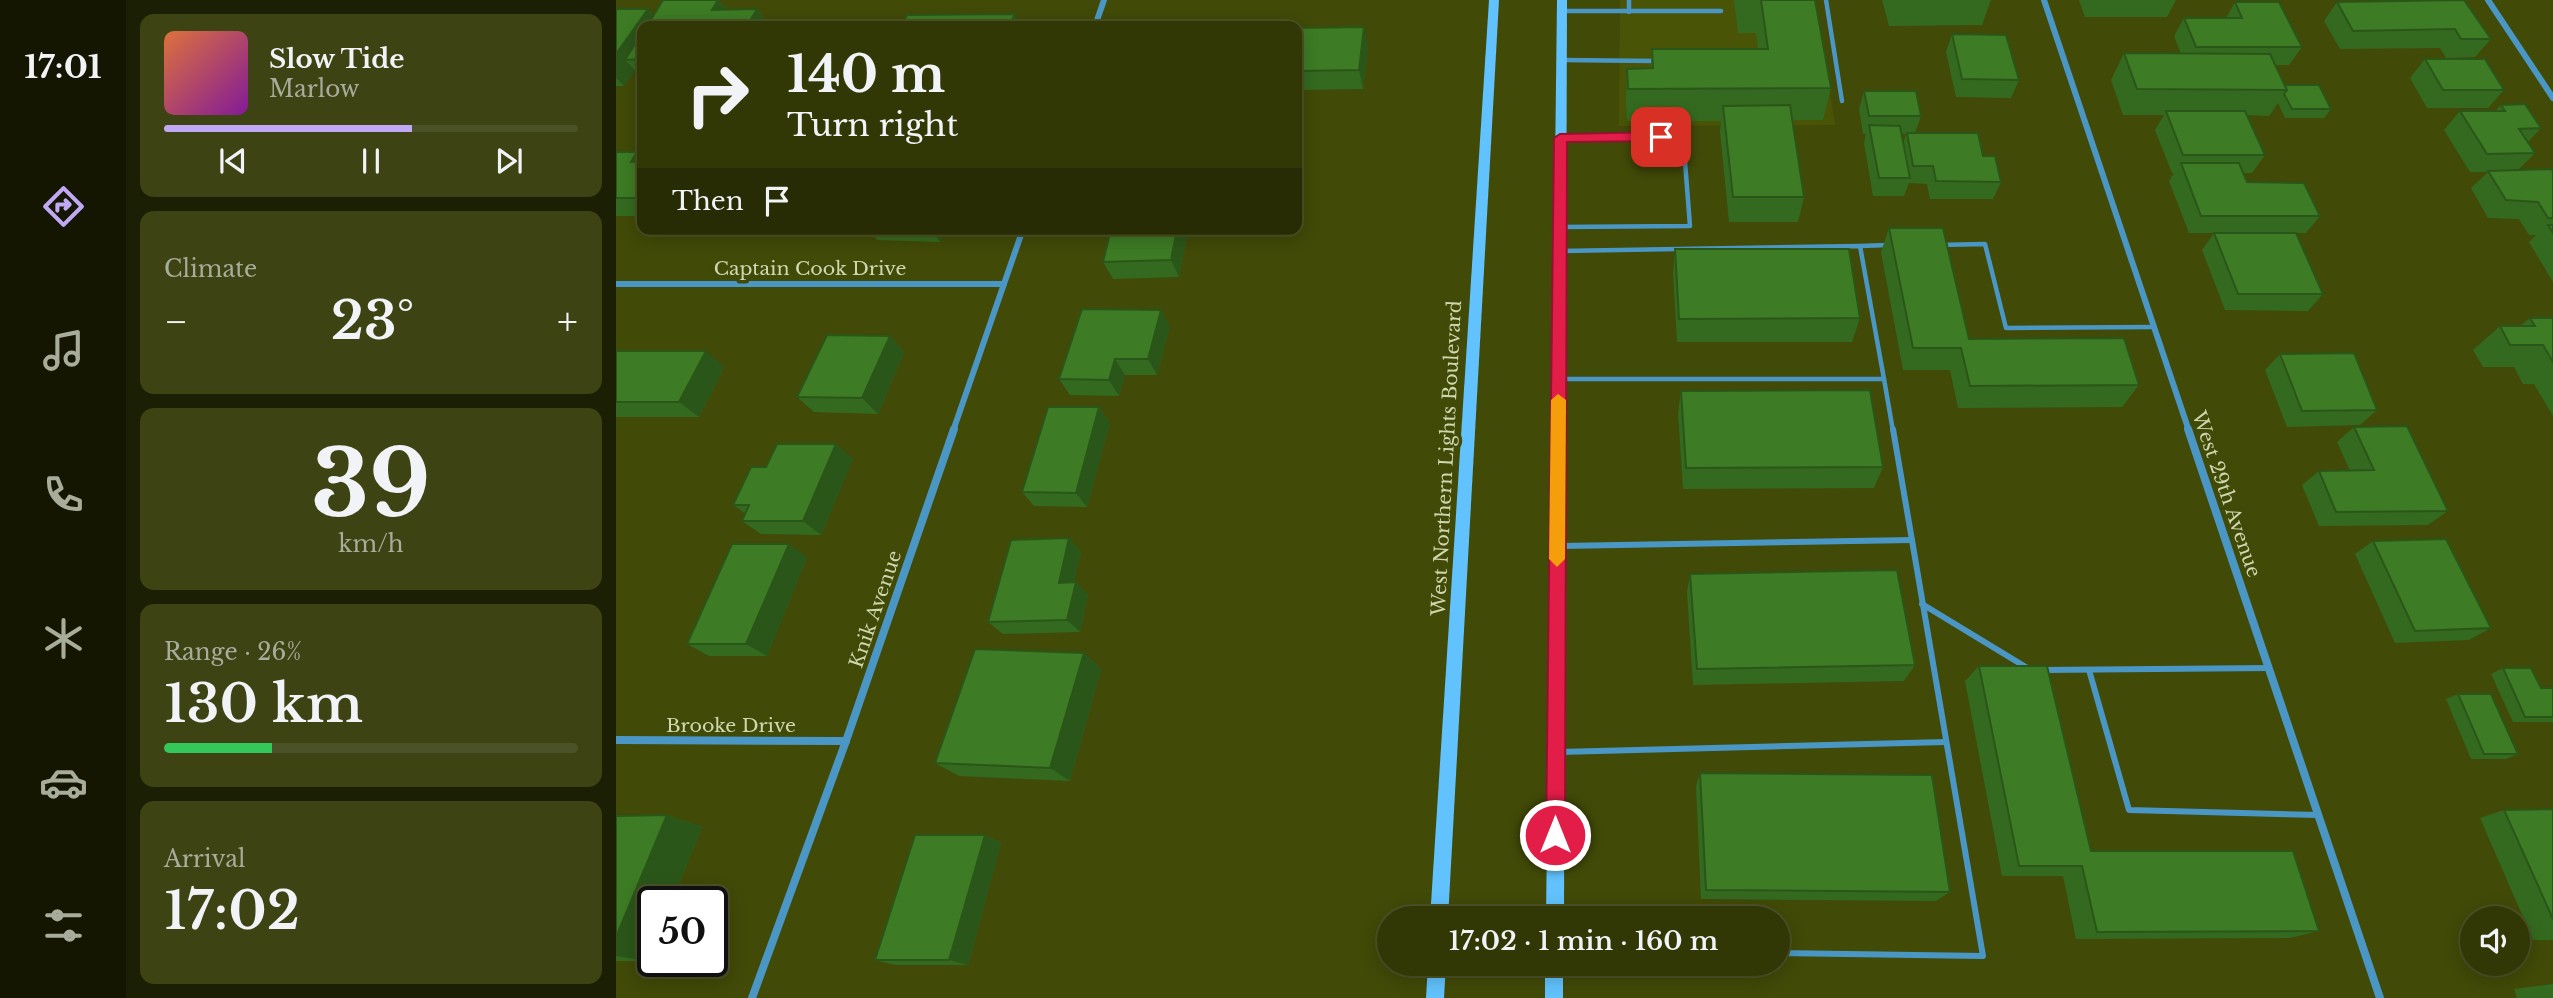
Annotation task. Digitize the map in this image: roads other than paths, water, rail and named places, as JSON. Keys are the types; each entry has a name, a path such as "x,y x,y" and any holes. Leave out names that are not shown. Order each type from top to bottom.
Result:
{"main road":[{"name":"West Northern Lights Boulevard","path":"1440,906 1494,0"},
{"path":"1555,906 1562,6"},
{"path":"1435,998 1436,976"},
{"path":"1554,998 1555,976"}],"street":[{"path":"1096,21 1104,0"},
{"name":"West 29th Avenue","path":"2044,0 2381,998"},
{"path":"2488,0 2553,98"},
{"name":"Knik Avenue","path":"752,998 846,741 1021,235"},
{"name":"Captain Cook Drive","path":"616,284 1004,284"},
{"name":"Brooke Drive","path":"616,740 846,741"}],"lane":[{"path":"1629,0 1629,12"},
{"path":"1826,0 1842,101"},
{"path":"1562,6 1629,12 1721,11"},
{"path":"1561,60 1661,61"},
{"path":"1559,227 1690,226 1683,136 1560,138"},
{"path":"1930,245 1985,244 2006,328 2154,327"},
{"path":"1560,251 1902,245"},
{"path":"1790,953 1983,956 1860,246"},
{"path":"1558,379 1884,379"},
{"path":"1557,546 1912,540"},
{"path":"1922,604 2031,671 2269,668"},
{"path":"2089,670 2129,810 2319,815"},
{"path":"1556,752 1946,742"}]}
